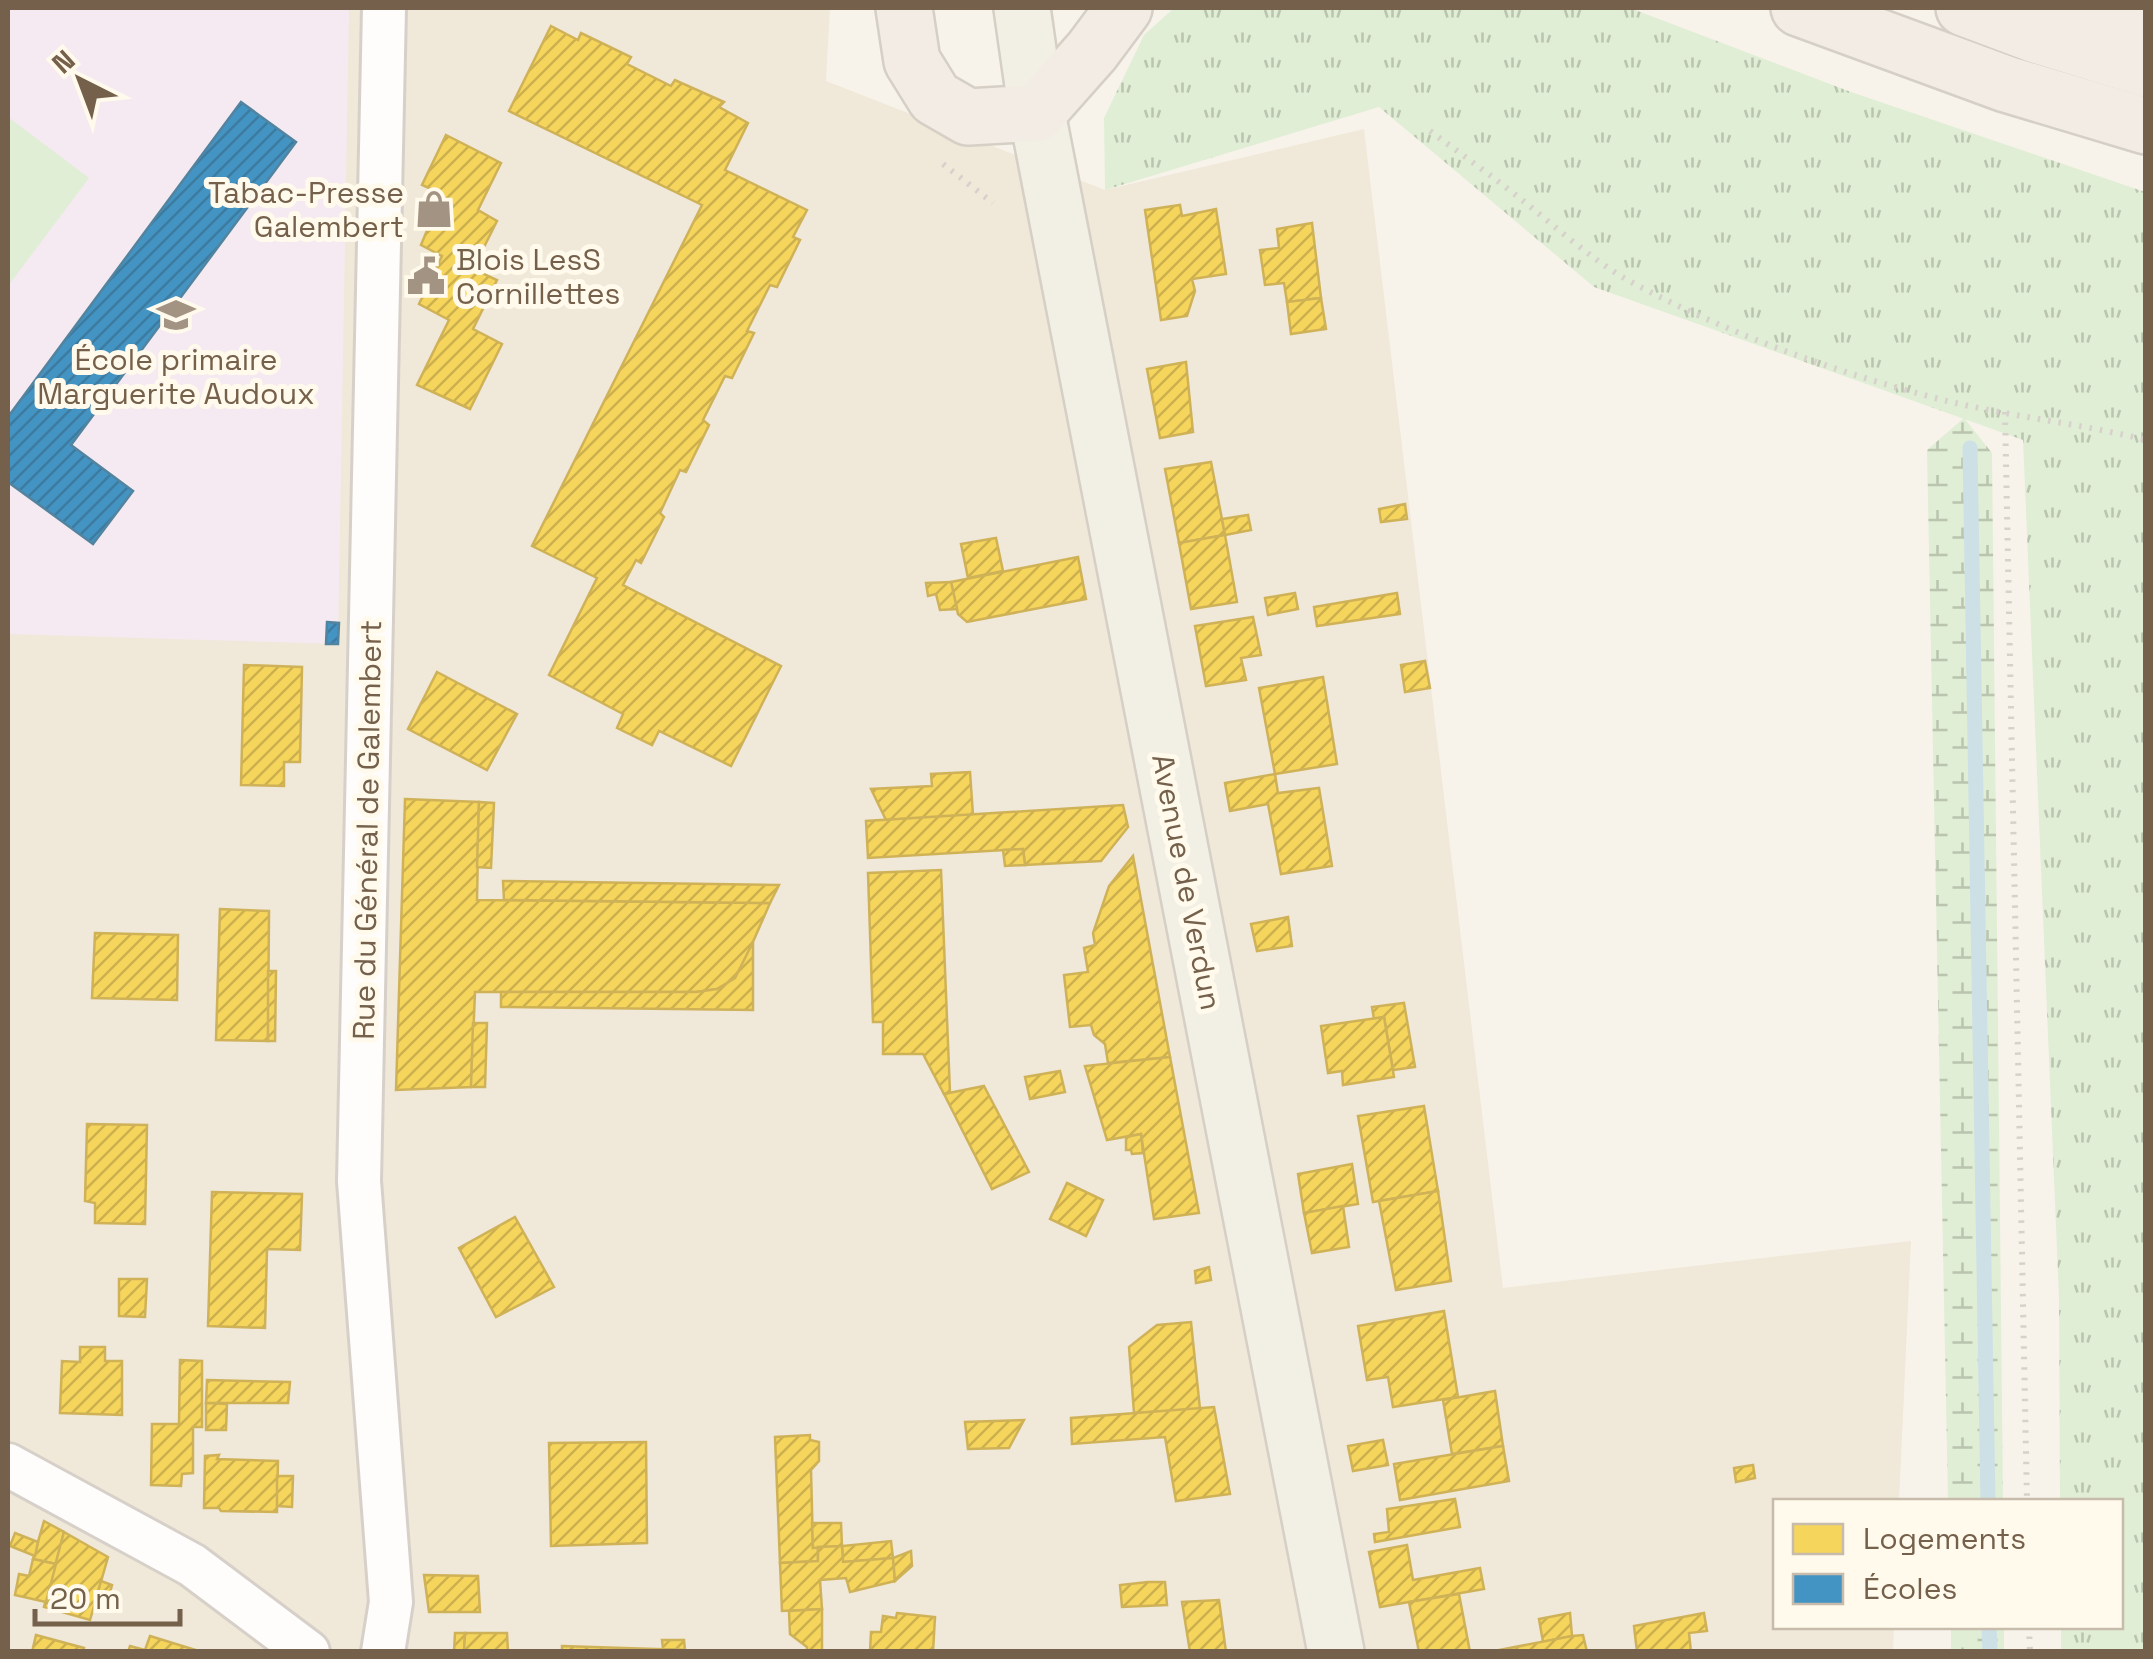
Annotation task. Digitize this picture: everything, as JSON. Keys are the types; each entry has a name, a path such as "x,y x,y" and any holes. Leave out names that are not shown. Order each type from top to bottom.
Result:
{"highway":[{"path":"904,8 912,61 935,98 968,116 1037,113 1124,8"},
{"path":"1799,8 2006,84 2146,126"},
{"path":"1964,8 2036,35 2146,68"},
{"path":"2072,8 2146,24"}],"main road":[{"name":"Avenue de Verdun","path":"1022,8 1037,113 1336,1652"}],"street":[{"name":"Rue du Général de Galembert","path":"383,1652 391,1602 359,1181 384,8"},
{"path":"8,1466 192,1564 308,1652"}],"path":[{"path":"1430,131 1628,280 1773,348 1852,375 1954,402 2146,440"},
{"path":"2005,412 2027,1499"}],"shaded area":[{"path":"8,8 830,8 826,81 1105,190 1364,129 1503,1288 1911,1241 1899,1499 1773,1499 1773,1629 1894,1629 1893,1651 8,1652"},
{"name":"École primaire Marguerite Audoux","path":"8,8 349,8 338,644 8,634"}],"green space":[{"path":"1174,8 1630,8 1851,92 2145,192 2145,1651 2061,1651 2061,1629 2123,1629 2123,1499 2060,1499 2059,1297 2023,440 1594,287 1379,107 1105,190 1104,118 1144,35"},
{"path":"8,117 89,178 8,286"},
{"path":"1964,418 1992,453 2003,1499 1948,1499 1927,450"},
{"path":"1951,1629 2004,1629 2004,1651 1951,1651"}],"building: Logements":[{"path":"551,26 578,40 581,33 631,57 627,64 671,86 675,80 724,102 719,107 748,123 725,170 807,210 793,237 800,240 777,287 770,285 747,331 754,333 732,378 725,376 703,420 709,425 686,472 680,470 660,513 664,517 641,563 636,560 623,585 781,666 731,766 659,731 652,745 617,728 623,714 549,675 597,578 532,546 702,205 509,111"},
{"path":"446,135 501,163 478,210 497,221 473,269 497,280 473,329 502,344 470,409 417,385 449,320 419,304 442,256 421,245 442,194 422,185"},
{"path":"1180,205 1182,216 1216,209 1226,274 1192,279 1195,291 1187,316 1161,320 1145,210"},
{"path":"1312,223 1321,298 1287,302 1284,283 1265,285 1260,250 1279,248 1277,229"},
{"path":"1321,298 1326,329 1291,334 1287,302"},
{"path":"1186,362 1193,432 1160,438 1147,369"},
{"path":"1211,462 1225,535 1179,543 1165,469"},
{"path":"1405,504 1407,519 1381,522 1379,509"},
{"path":"1248,515 1251,530 1225,535 1222,519"},
{"path":"1225,535 1237,602 1191,609 1179,543"},
{"path":"996,538 1003,571 968,578 961,544"},
{"path":"1078,557 1086,599 967,622 958,614 951,582"},
{"path":"951,582 957,609 940,610 936,594 928,596 926,583"},
{"path":"1295,593 1298,609 1268,615 1265,598"},
{"path":"1397,593 1400,614 1317,626 1314,607"},
{"path":"1253,617 1261,655 1241,658 1246,680 1206,686 1195,626"},
{"path":"1425,661 1430,688 1405,692 1401,665"},
{"path":"244,665 302,667 300,762 284,762 284,786 241,785"},
{"path":"437,672 517,714 487,770 408,729"},
{"path":"1323,677 1337,764 1275,774 1259,688"},
{"path":"970,772 973,815 886,820 871,789 932,786 931,774"},
{"path":"1275,774 1278,793 1319,788 1332,866 1281,874 1268,804 1230,811 1225,783"},
{"path":"405,799 479,802 477,900 770,903 742,967 729,983 717,989 475,992 471,1087 396,1090"},
{"path":"479,802 494,803 491,868 477,867"},
{"path":"1123,805 1128,827 1101,861 1025,865 1023,849 868,858 866,821"},
{"path":"1023,849 1025,865 1005,866 1003,850"},
{"path":"1133,856 1170,1057 1108,1063 1105,1044 1094,1035 1091,1025 1070,1027 1064,975 1088,972 1084,948 1095,945 1093,933 1109,886"},
{"path":"941,870 950,1093 944,1094 923,1054 883,1054 883,1022 873,1022 868,873"},
{"path":"503,881 779,885 770,903 504,900"},
{"path":"220,909 269,911 268,1041 216,1040"},
{"path":"1288,917 1292,946 1257,951 1251,924"},
{"path":"95,933 178,935 177,1000 92,998"},
{"path":"753,942 753,1010 501,1007 501,992 717,989 735,978"},
{"path":"268,971 276,971 275,1041 268,1041"},
{"path":"1404,1003 1415,1067 1393,1070 1384,1017 1374,1019 1372,1007"},
{"path":"1384,1017 1394,1077 1343,1085 1342,1071 1328,1073 1321,1026"},
{"path":"473,1023 487,1023 485,1087 471,1087"},
{"path":"1170,1057 1199,1213 1154,1219 1141,1134 1107,1140 1085,1066"},
{"path":"1060,1071 1065,1092 1030,1099 1025,1077"},
{"path":"984,1086 1029,1172 992,1189 944,1094"},
{"path":"1424,1106 1438,1191 1373,1202 1358,1116"},
{"path":"87,1124 147,1125 145,1224 95,1223 95,1203 85,1201"},
{"path":"1141,1134 1143,1153 1126,1150 1126,1137"},
{"path":"1352,1164 1358,1204 1304,1213 1298,1174"},
{"path":"1067,1183 1103,1200 1086,1236 1050,1219"},
{"path":"1438,1191 1451,1281 1396,1290 1379,1201"},
{"path":"212,1192 302,1194 300,1250 267,1249 265,1328 208,1326"},
{"path":"1343,1206 1349,1247 1312,1253 1304,1213"},
{"path":"515,1217 554,1287 496,1317 459,1248"},
{"path":"1209,1267 1211,1280 1196,1283 1195,1271"},
{"path":"119,1279 147,1279 145,1317 119,1316"},
{"path":"1444,1311 1458,1397 1393,1407 1388,1377 1367,1380 1358,1326"},
{"path":"1191,1322 1200,1409 1134,1413 1129,1347 1157,1325"},
{"path":"80,1347 105,1347 105,1361 122,1361 122,1415 60,1413 62,1361 80,1362"},
{"path":"180,1360 202,1361 202,1427 193,1427 193,1473 182,1474 181,1486 151,1485 152,1424 179,1424"},
{"path":"207,1380 290,1382 288,1403 206,1403"},
{"path":"1495,1391 1503,1446 1452,1454 1443,1400"},
{"path":"206,1403 227,1404 226,1430 206,1430"},
{"path":"1214,1407 1230,1494 1176,1501 1165,1437 1072,1444 1071,1418"},
{"path":"1024,1420 1009,1448 968,1449 965,1422"},
{"path":"810,1435 810,1440 819,1442 819,1461 811,1470 813,1548 818,1547 818,1561 780,1563 775,1437"},
{"path":"1383,1440 1388,1465 1353,1471 1348,1446"},
{"path":"646,1442 647,1543 551,1546 549,1443"},
{"path":"1503,1446 1509,1481 1400,1500 1394,1464"},
{"path":"219,1455 217,1459 278,1461 277,1512 204,1508 205,1456"},
{"path":"1753,1465 1755,1478 1736,1482 1734,1468"},
{"path":"277,1476 293,1476 292,1507 277,1506"},
{"path":"1455,1499 1460,1527 1375,1542 1374,1534 1389,1532 1387,1509"},
{"path":"44,1521 64,1532 56,1564 33,1559"},
{"path":"812,1523 841,1523 842,1546 813,1548"},
{"path":"64,1532 108,1557 90,1620 44,1607"},
{"path":"15,1533 38,1542 35,1556 10,1546"},
{"path":"891,1541 893,1558 843,1562 842,1546"},
{"path":"1407,1545 1413,1580 1480,1568 1484,1589 1380,1607 1369,1552"},
{"path":"842,1546 843,1562 893,1558 895,1581 850,1592 846,1578 820,1580 822,1609 782,1611 780,1563 818,1561 818,1547"},
{"path":"911,1551 912,1566 895,1581 893,1558"},
{"path":"33,1559 56,1564 46,1602 15,1595 19,1574 29,1576"},
{"path":"424,1575 478,1576 480,1612 429,1612"},
{"path":"101,1581 112,1585 108,1600 97,1596"},
{"path":"1165,1582 1167,1605 1122,1607 1120,1585"},
{"path":"1459,1594 1470,1652 1419,1652 1409,1602"},
{"path":"1219,1600 1226,1652 1190,1652 1182,1602"},
{"path":"822,1609 822,1652 807,1652 807,1647 790,1634 789,1611"},
{"path":"897,1613 935,1617 933,1652 870,1652 871,1632 881,1632 883,1616 896,1618"},
{"path":"1570,1613 1572,1636 1543,1642 1539,1619"},
{"path":"1704,1613 1707,1631 1689,1633 1691,1652 1637,1652 1634,1626"},
{"path":"455,1633 465,1633 464,1652 454,1652"},
{"path":"465,1633 507,1633 508,1652 464,1652"},
{"path":"36,1635 84,1648 83,1652 32,1652"},
{"path":"1583,1635 1587,1652 1489,1652 1572,1636"},
{"path":"150,1636 202,1652 128,1652 130,1646 145,1650"},
{"path":"662,1640 684,1640 685,1650 663,1649"},
{"path":"562,1646 685,1650 685,1652 562,1652"}],"building: Écoles":[{"path":"241,102 296,142 71,445 133,491 93,544 8,482 8,417"},
{"path":"327,622 339,623 338,644 326,644"}],"waterway":[{"path":"1970,448 1988,1499"},
{"path":"1989,1629 1990,1652"}],"place":[{"name":"Tabac-Presse Galembert","path":"434,209"},
{"name":"Blois LesS Cornillettes","path":"426,276"},
{"name":"École primaire Marguerite Audoux","path":"176,315"}]}
